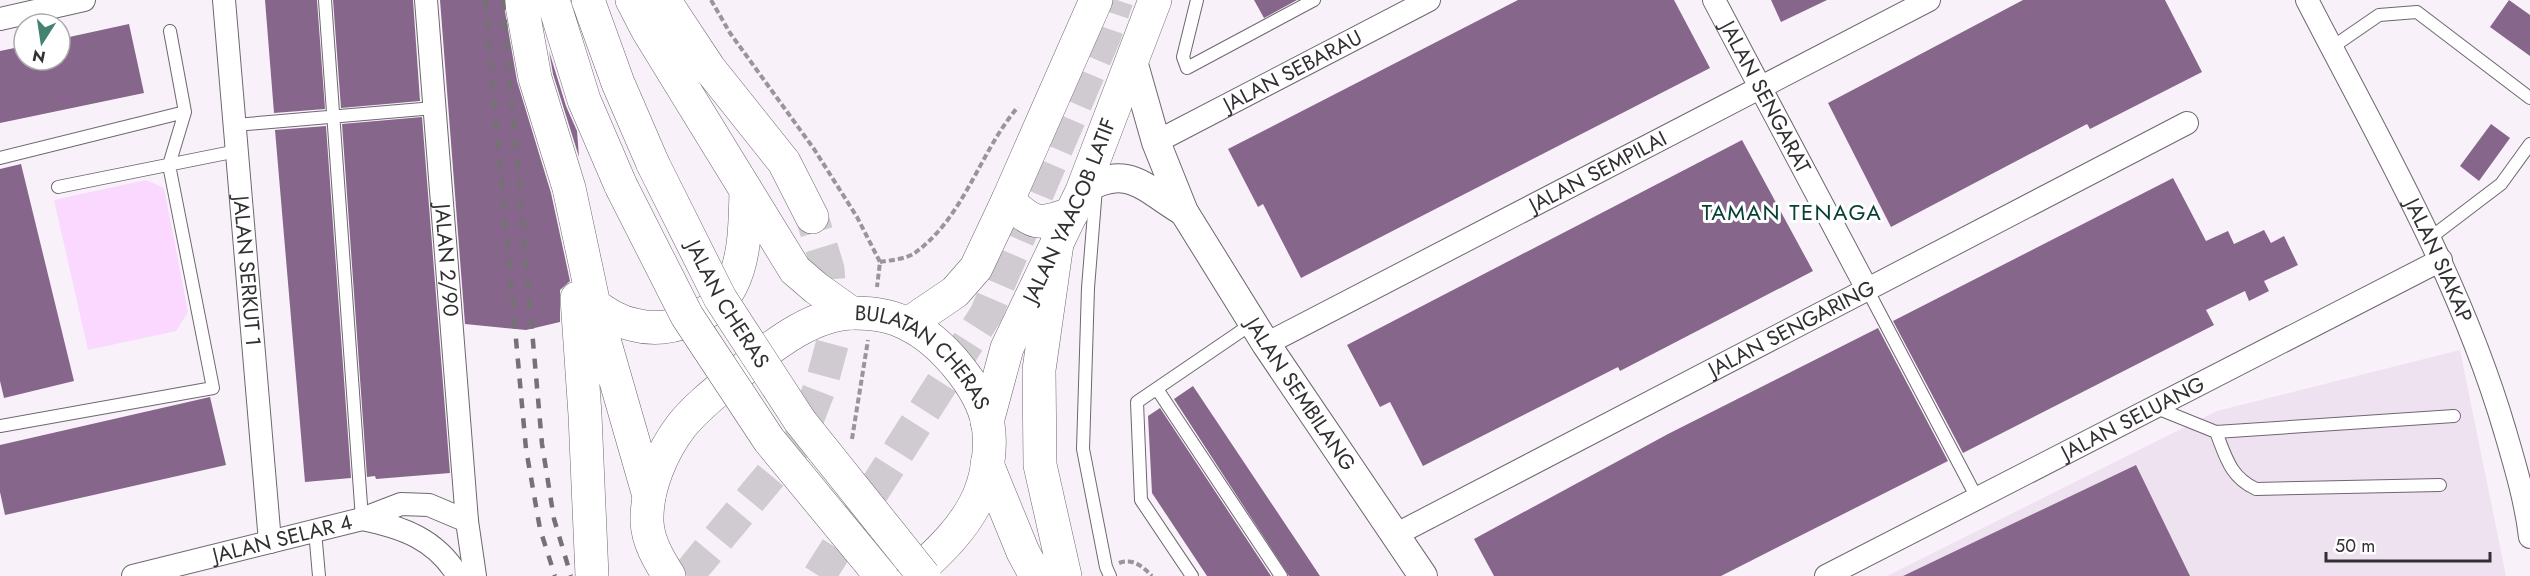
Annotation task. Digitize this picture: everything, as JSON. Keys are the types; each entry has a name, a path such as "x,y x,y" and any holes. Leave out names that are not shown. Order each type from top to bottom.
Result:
{"main road":[{"path":"521,0 535,78 569,188 594,305 649,496"},
{"name":"JALAN CHERAS","path":"553,0 584,100 621,186 687,316 770,440 881,576"},
{"name":"JALAN CHERAS","path":"588,0 618,83 654,164 720,298 800,421 924,576"},
{"path":"632,0 653,39 795,270 860,326"},
{"path":"664,0 709,68 784,162 812,217"},
{"path":"908,324 955,292 976,268 1096,0"},
{"name":"JALAN YAACOB LATIF","path":"987,422 1007,348 1086,186 1155,0"},
{"path":"1008,200 1024,216 1032,220 1049,222 1086,186"},
{"path":"569,188 585,415 592,576"},
{"path":"594,305 616,319 636,326 655,328 677,324 700,316 717,303 731,286 744,237 746,190"},
{"path":"1057,243 1039,370 1040,465 1065,576"},
{"name":"BULATAN CHERAS","path":"657,570 647,523 649,496 667,449 683,425 710,397 775,344 812,323 860,326 868,313 908,324 938,345 956,363 975,390 987,422 990,442 987,464 976,502 959,531 913,576"},
{"path":"987,464 1023,552 1036,576"}],"street":[{"path":"0,19 84,0"},
{"name":"JALAN SERKUT 1","path":"224,0 270,542"},
{"name":"JALAN 2/90","path":"426,0 467,521 475,576"},
{"name":"JALAN SEBARAU","path":"1156,142 1429,0"},
{"name":"JALAN SENGARAT","path":"1714,0 1867,289"},
{"name":"JALAN SEMPILAI","path":"1260,334 1760,87 1929,0"},
{"name":"JALAN SIAKAP","path":"2307,0 2441,260 2481,356 2516,470 2530,532"},
{"name":"JALAN SEMBILANG","path":"1133,61 1156,142 1184,212 1260,334 1423,576"},
{"name":"JALAN SENGARING","path":"1395,535 2187,123"},
{"name":"JALAN SEMBILANG","path":"1086,186 1112,177 1127,178 1184,212"},
{"name":"JALAN SELUANG","path":"1826,576 2441,260"},
{"name":"JALAN SELAR 4","path":"133,576 363,519 401,504 442,509 467,521"},
{"name":"JALAN SELAR 4","path":"363,519 394,525 423,540 450,563 458,576"}],"lane":[{"path":"325,0 363,519"},
{"path":"1197,0 1183,57 1187,68 1314,0"},
{"path":"2331,48 2379,15 2417,12 2530,98"},
{"path":"0,426 213,388 169,165 185,112 170,31"},
{"path":"235,125 434,108"},
{"path":"0,158 185,112"},
{"path":"2430,238 2501,184 2530,144"},
{"path":"58,187 237,151"},
{"path":"1086,186 1088,288 1083,449 1108,571"},
{"path":"1867,289 1977,498"},
{"path":"1192,576 1142,500 1137,402 1260,334"},
{"path":"1157,389 1281,576"},
{"path":"2154,407 2216,432 2454,416"},
{"path":"2216,432 2230,467 2242,483 2256,489 2440,485"},
{"path":"315,531 319,576"}],"path":[{"path":"711,0 730,33 814,149 857,217 880,262 876,291"},
{"path":"880,262 914,254 936,233 958,204 1021,104"},
{"path":"852,439 860,326"},
{"path":"1108,571 1127,560 1141,565 1152,576"}],"shaded area":[{"path":"146,180 164,188 188,312 176,331 88,350 54,200"},
{"path":"2460,350 2506,576 1887,576 2217,411"}],"building":[{"path":"265,0 317,0 325,109 274,113"},
{"path":"333,0 413,0 420,101 341,108"},
{"path":"440,0 503,0 517,81 551,193 570,281 560,290 560,322 526,330 465,324"},
{"path":"1254,0 1297,0 1264,18"},
{"path":"1518,0 1674,0 1710,68 1301,278 1263,204 1258,207 1228,149"},
{"path":"1771,0 1827,0 1781,22"},
{"path":"2023,0 2165,0 2202,72 2090,129 2087,124 1891,227 1828,103"},
{"path":"2509,0 2530,15 2530,56 2490,27"},
{"path":"129,24 144,93 0,123 0,51 12,48 12,72 72,72 72,36"},
{"path":"549,51 566,106 577,131 579,157 553,74"},
{"path":"422,117 450,473 376,479 375,476 367,477 342,124"},
{"path":"2491,124 2510,138 2479,181 2460,166"},
{"path":"326,126 351,478 305,482 275,130"},
{"path":"1742,140 1813,271 1620,371 1618,367 1423,466 1390,402 1380,407 1347,345"},
{"path":"21,164 74,381 4,398 0,381 0,169"},
{"path":"2173,178 2206,241 2228,231 2234,244 2264,230 2271,243 2284,236 2298,265 2264,281 2269,291 2249,301 2245,291 2206,310 2214,325 1963,453 1893,321"},
{"path":"1878,328 1948,461 1721,576 1494,576 1474,539 1668,434"},
{"path":"1193,386 1320,576 1289,576 1174,399"},
{"path":"210,397 226,465 5,515 0,492 0,445"},
{"path":"1160,408 1271,576 1207,576 1152,493 1148,416"},
{"path":"2136,465 2190,576 1903,576"}],"tunnel":[{"path":"819,576 986,314 1105,35 1117,0"},
{"path":"687,576 799,441 822,382 833,341 828,269 812,217"}],"railway":[{"path":"485,0 526,449 540,529 555,576"},
{"path":"503,0 542,444 554,519 571,576"}],"district":[{"name":"TAMAN TENAGA","path":"1792,212"}]}
